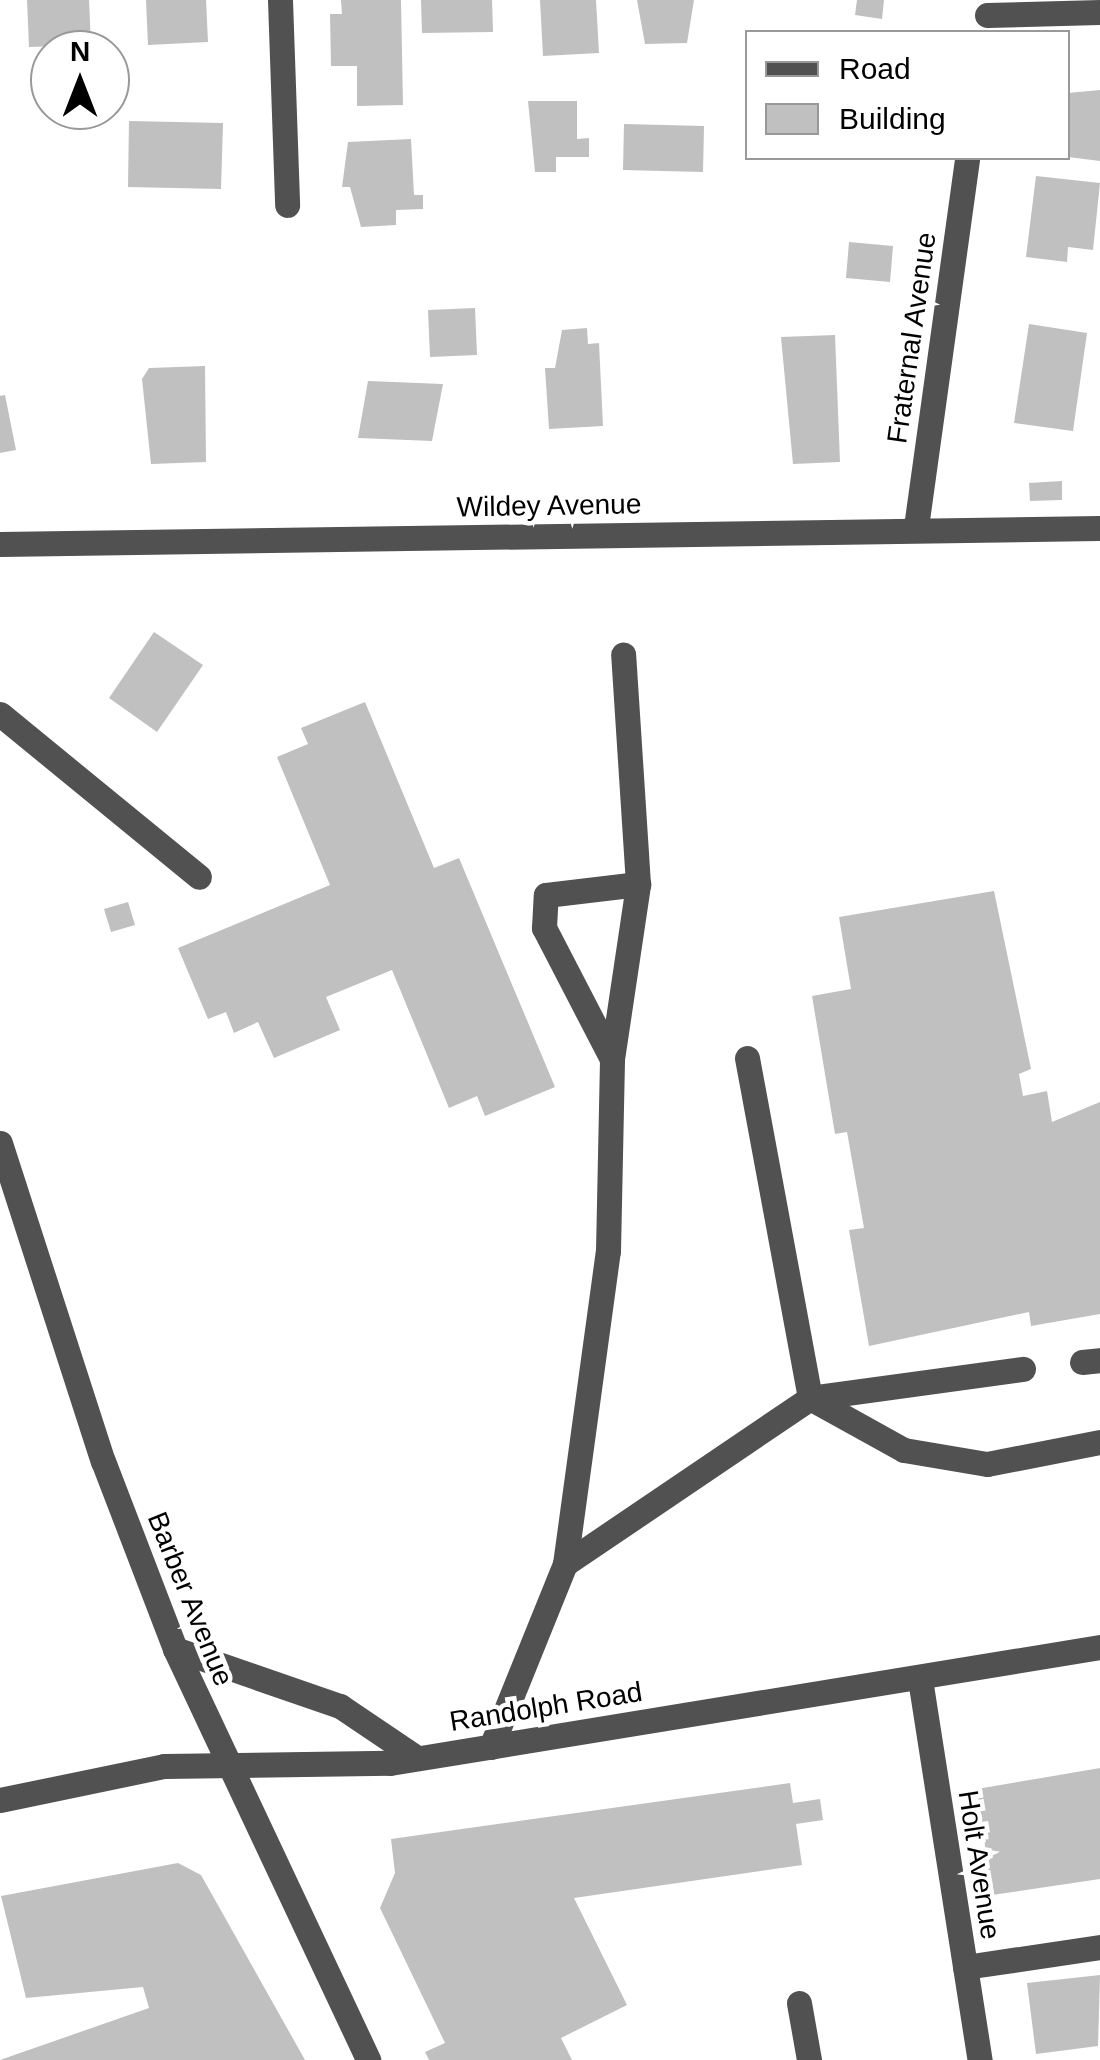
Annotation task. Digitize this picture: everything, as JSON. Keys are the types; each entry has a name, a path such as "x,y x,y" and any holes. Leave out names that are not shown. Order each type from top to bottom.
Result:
{"street":[{"path":"280,0 287,205"},
{"path":"987,16 1100,12"},
{"name":"Fraternal Avenue","path":"916,527 967,160"},
{"name":"Wildey Avenue","path":"0,544 916,527 1100,528"},
{"path":"491,1748 565,1564 608,1251 612,1059 638,884 622,654"},
{"path":"0,714 199,877"},
{"path":"612,1059 544,928 546,895 638,884"},
{"path":"747,1058 810,1398"},
{"name":"Barber Avenue","path":"0,1143 103,1462 175,1649 222,1764 278,1854 368,2060"},
{"path":"565,1564 810,1398 1023,1369"},
{"path":"810,1398 904,1450 987,1464 1100,1442"},
{"name":"Randolph Road","path":"0,1800 222,1764 352,1768 920,1679 1100,1646"},
{"path":"175,1649 340,1706 417,1758"},
{"name":"Holt Avenue","path":"920,1679 980,2060"},
{"path":"965,1966 1100,1946"},
{"path":"800,2003 809,2060"}],"building":[{"path":"27,0 89,0 90,30 30,30 29,47"},
{"path":"146,0 206,0 208,42 148,45"},
{"path":"341,0 401,0 403,105 357,106 357,66 331,66 330,14 342,14"},
{"path":"421,0 492,0 493,32 422,33"},
{"path":"540,0 596,0 599,53 543,56"},
{"path":"637,0 694,0 687,43 645,44"},
{"path":"857,0 884,0 882,19 855,15"},
{"path":"1100,90 1100,161 1070,157 1070,93"},
{"path":"528,101 577,101 577,139 589,138 589,157 556,157 556,172 535,172"},
{"path":"130,121 223,123 221,189 128,187"},
{"path":"624,124 704,126 703,172 623,170"},
{"path":"411,139 414,195 423,195 423,209 396,210 396,225 361,227 350,187 342,187 348,142"},
{"path":"1036,176 1100,183 1093,250 1068,247 1067,262 1026,257"},
{"path":"849,242 893,246 890,282 846,278"},
{"path":"475,308 477,355 430,357 428,310"},
{"path":"1029,324 1087,333 1073,431 1014,423"},
{"path":"587,328 588,344 599,343 603,426 549,429 545,368 555,368 562,330"},
{"path":"835,335 840,462 793,464 781,337"},
{"path":"205,366 206,462 151,464 142,379 149,368"},
{"path":"368,381 443,384 432,441 358,438"},
{"path":"5,395 16,450 0,453 0,396"},
{"path":"1062,481 1062,500 1030,501 1029,483"},
{"path":"154,632 203,665 157,732 109,698"},
{"path":"365,702 434,868 459,858 555,1087 485,1116 477,1096 449,1108 392,970 326,997 340,1030 274,1058 258,1022 234,1033 226,1012 208,1019 178,948 330,885 277,757 308,744 301,728"},
{"path":"994,891 1031,1069 1019,1074 1023,1096 1047,1091 1052,1122 1100,1102 1100,1314 1031,1326 1029,1312 869,1346 849,1230 864,1228 847,1132 835,1134 812,996 851,989 839,917"},
{"path":"128,902 135,925 111,932 104,909"},
{"path":"1100,1768 1100,1879 992,1895 977,1789"},
{"path":"790,1783 793,1803 820,1799 823,1820 796,1824 802,1865 574,1898 627,2005 561,2038 572,2060 429,2060 425,2052 445,2043 380,1908 395,1873 391,1839"},
{"path":"178,1863 201,1875 305,2060 0,2060 149,2008 143,1987 26,1998 1,1896"},
{"path":"1100,1975 1098,2046 1036,2054 1027,1983"}]}
